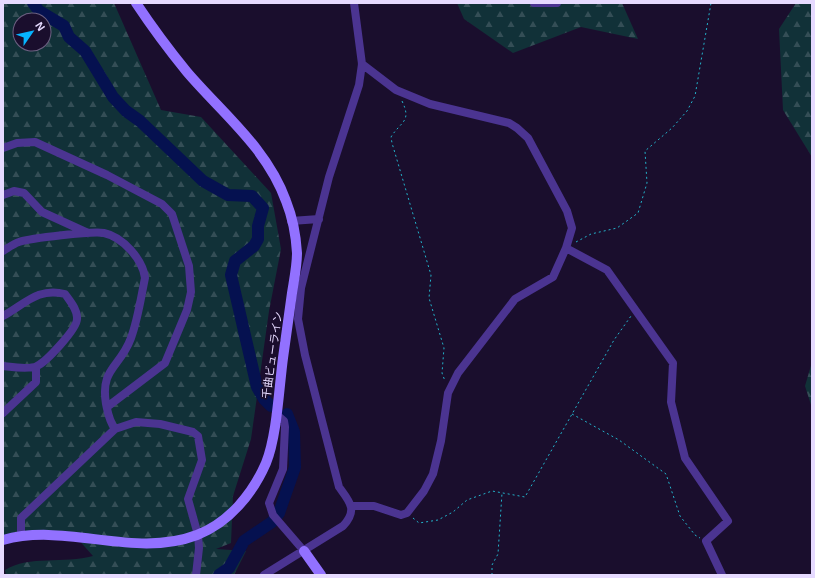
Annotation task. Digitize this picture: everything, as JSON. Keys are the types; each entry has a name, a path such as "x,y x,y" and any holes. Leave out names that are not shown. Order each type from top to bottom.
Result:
{"street":[{"name":"千曲ビューライン","path":"3,540 21,536 41,535 143,544 166,543 198,535 224,520 245,499 254,487 266,462 271,445 295,277 297,253 292,221 283,194 268,165 258,151 241,130 187,72 152,28 136,3"},
{"path":"264,575 343,526 350,516 352,506 339,487 305,355 298,319 301,288 334,156 360,85 362,64 354,3"},
{"path":"534,3 557,3"},
{"path":"352,506 374,506 401,515 407,513 424,491 433,474 441,441 448,393 458,373 515,299 553,277 566,248 572,228 568,211 528,138 517,128 509,123 430,104 396,90 362,64"},
{"path":"3,148 17,143 35,142 107,175 162,204 172,214 189,266 190,292 188,310 165,363 107,407"},
{"path":"3,195 14,190 24,193 42,212 89,233"},
{"path":"292,221 319,219"},
{"path":"3,251 17,242 89,233 104,233 125,244 144,268 145,278 128,344 118,362 110,369 104,382 110,422 116,429"},
{"path":"566,248 607,270 674,363 670,402 685,458 728,521 706,541 722,575"},
{"path":"3,316 41,292 58,292 66,294 75,308 77,320 73,331 43,362 36,367 3,366"},
{"path":"3,414 36,382 36,367"},
{"path":"276,414 284,421 285,427 282,469 269,503 273,515 304,551 321,575"},
{"path":"21,536 21,518 116,429 136,422 176,427 193,432 198,436 202,460 188,499 198,535 199,562 196,575"}],"path":[{"path":"566,248 591,234 617,228 638,213 647,182 646,151 672,128 687,111 694,96 711,3"},
{"path":"396,90 406,110 406,119 392,137 392,143 431,275 429,298 444,348 442,373 448,393"},
{"path":"407,513 418,523 438,520 453,512 467,500 492,491 525,497 614,340 636,309"},
{"path":"572,414 619,440 666,474 680,516 695,535 706,541"},
{"path":"492,575 492,565 498,554 502,493"}],"green space":[{"path":"3,3 114,3 161,110 201,117 271,193 281,249 269,311 251,439 233,496 231,543 216,549 246,551 234,575 6,575 5,570 15,565 36,561 93,556 77,538 3,535"},
{"path":"457,3 622,3 638,39 581,27 513,53 464,19"},
{"path":"796,3 812,3 812,157 783,110 779,29"},
{"path":"812,362 812,408 805,386"}],"waterway":[{"path":"33,3 39,11 64,26 69,37 85,51 113,97 126,111 140,121 203,181 228,195 252,196 263,208 258,226 258,239 254,246 235,261 231,275 257,387 264,399 271,406"},
{"path":"219,575 229,568 244,541 272,522 279,513 295,467 294,432 287,414"}]}
